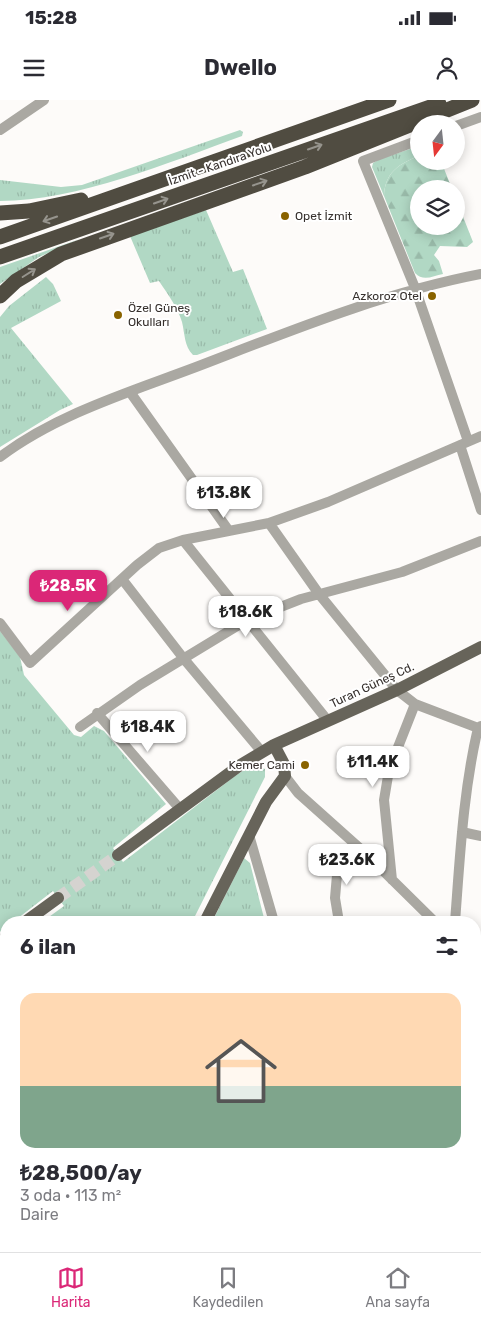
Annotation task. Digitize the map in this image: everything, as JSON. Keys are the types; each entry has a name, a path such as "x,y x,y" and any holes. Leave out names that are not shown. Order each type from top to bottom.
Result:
{"highway":[{"name":"İzmit - Kandıra Yolu","path":"0,237 389,100"},
{"name":"İzmit - Kandıra Yolu","path":"0,257 450,100"},
{"path":"0,296 16,281 61,254 305,167 472,100"},
{"path":"0,213 29,211 67,203 164,173 195,169"}],"main road":[{"name":"Turan Güneş Cd.","path":"118,855 239,766 274,745 397,690 481,647"},
{"path":"208,916 266,802 285,776 284,764 274,745"},
{"path":"33,916 58,898"}],"street":[{"path":"0,130 44,100"},
{"path":"465,123 481,117"},
{"path":"410,143 363,161 415,288 464,443 481,510"},
{"path":"0,456 55,424 130,392 306,326 415,288 481,274"},
{"path":"130,392 229,531"},
{"path":"0,623 30,663 159,548 183,540 269,523 328,502 481,436"},
{"path":"269,523 319,594 397,690 415,704 480,728 462,832 455,916"},
{"path":"183,540 328,720"},
{"path":"80,727 97,713 247,620 319,594 388,576 481,541"},
{"path":"122,579 184,659 262,752"},
{"path":"392,880 384,800 389,770 415,704"},
{"path":"97,713 180,809"},
{"path":"285,776 298,793 364,852 429,916"},
{"path":"462,832 481,836"},
{"path":"249,836 272,916"},
{"path":"338,916 334,883 337,875 364,852"},
{"path":"420,916 421,909"}],"green space":[{"path":"240,130 243,132 242,136 123,178 60,194 0,201 0,180 61,187 82,185"},
{"path":"410,149 410,160 399,166 390,175 384,196 372,167 373,163"},
{"path":"410,160 410,170 445,170 448,180 410,180 410,235 465,235 465,222 473,242 467,247 440,246 434,255 439,261 443,274 428,278 418,276 415,273 384,196 390,175"},
{"path":"206,210 233,272 243,269 267,329 193,355 186,344 182,322 175,306 159,281 150,283 130,236"},
{"path":"80,239 39,257 0,284 0,267"},
{"path":"46,277 53,284 61,301 11,328 73,404 0,447 0,317 9,306"},
{"path":"0,631 20,657 24,675 74,735 81,737 94,726 104,731 166,804 113,848 123,862 238,774 253,767 265,769 265,777 195,916 50,916 64,906 53,891 21,916 0,916"},
{"path":"244,858 250,863 263,916 215,916"}],"tunnel":[{"path":"58,898 118,855"}],"place":[{"name":"Opet İzmit","path":"285,216"},
{"name":"Azkoroz Otel","path":"432,296"},
{"name":"Özel Güneş Okulları","path":"118,315"},
{"name":"Kemer Cami","path":"305,765"}]}
